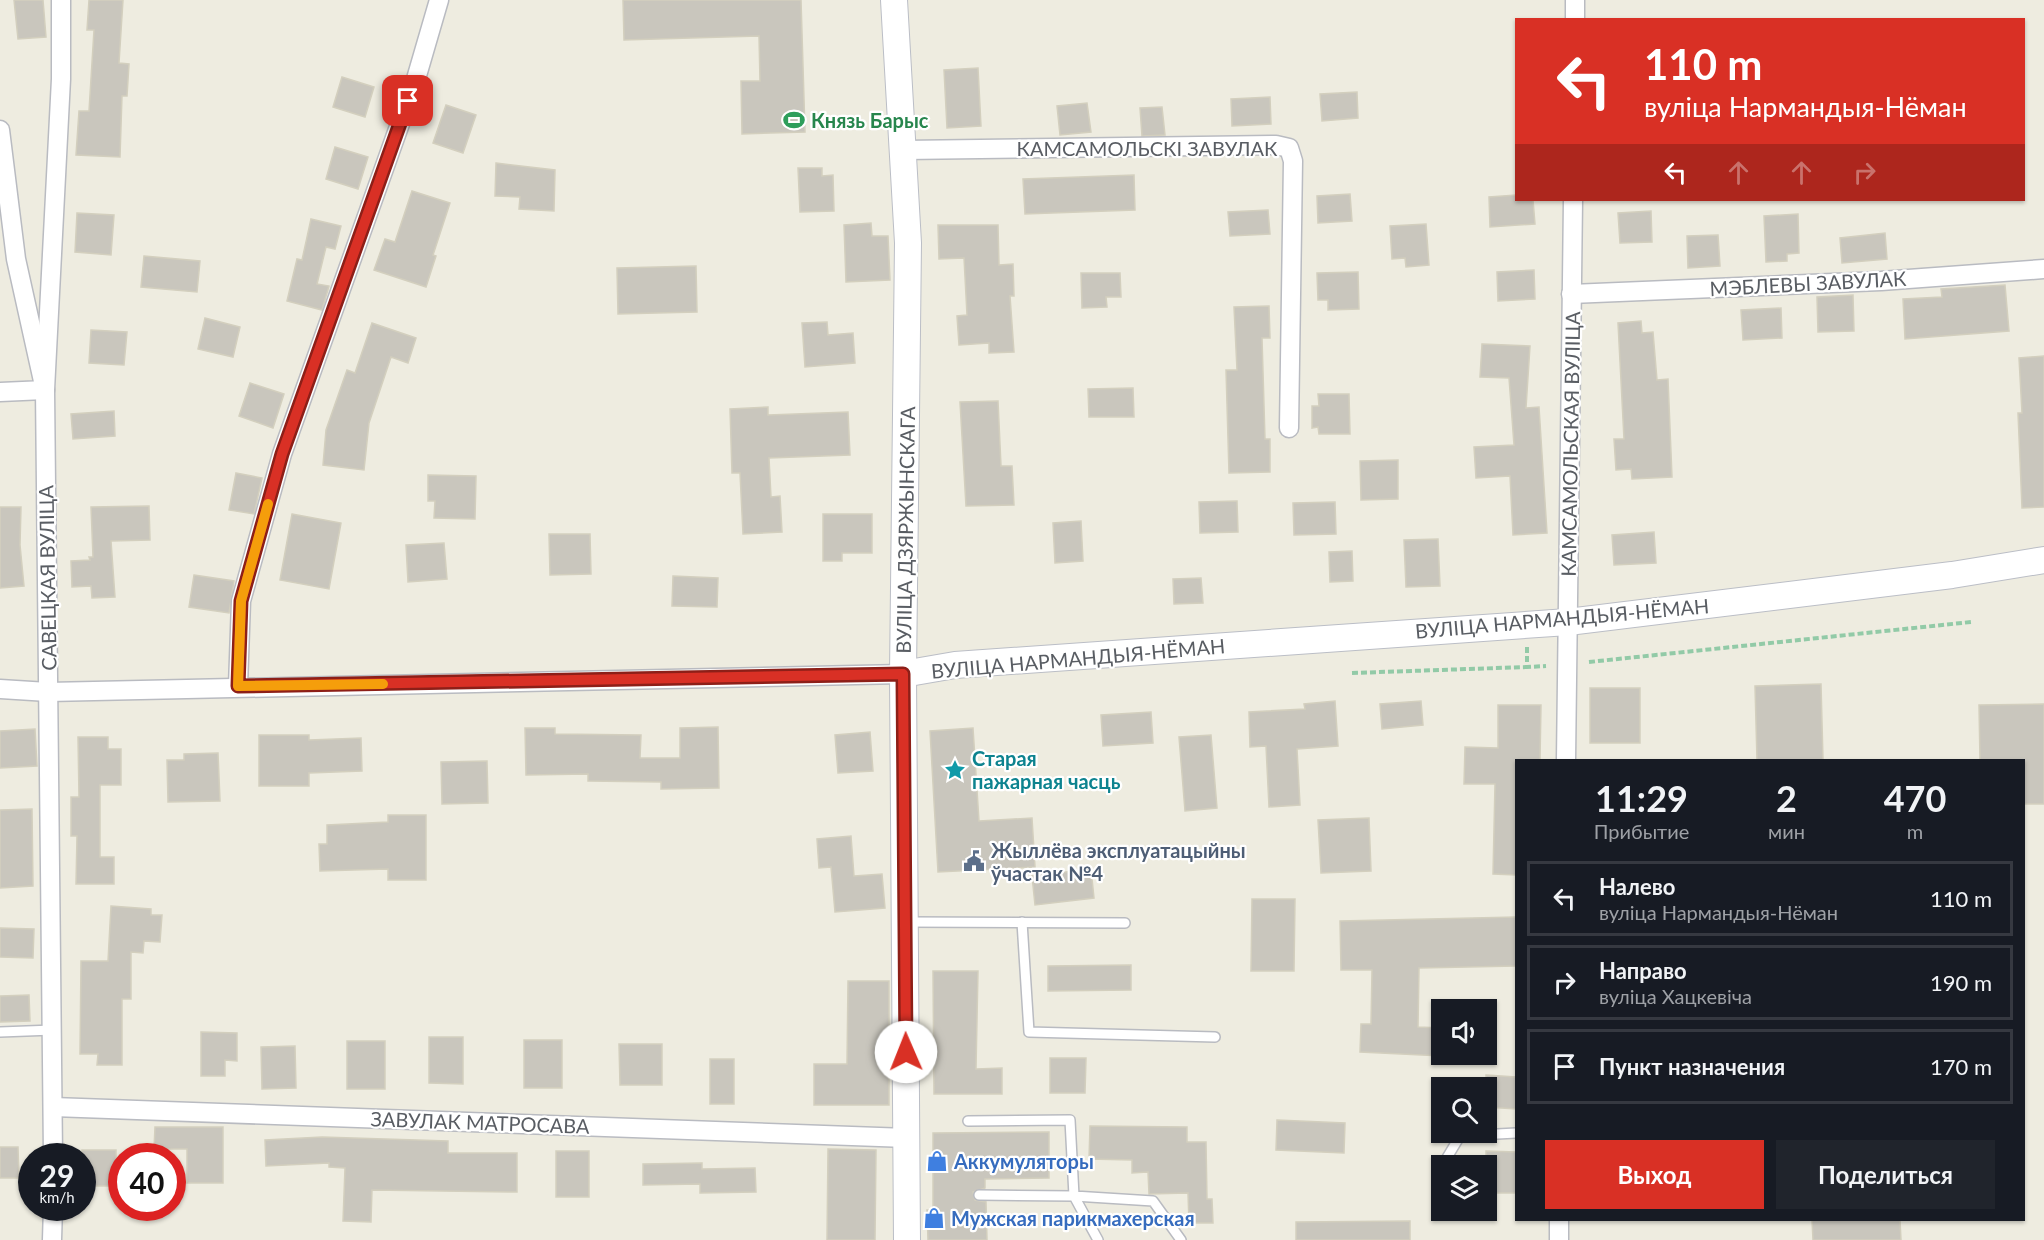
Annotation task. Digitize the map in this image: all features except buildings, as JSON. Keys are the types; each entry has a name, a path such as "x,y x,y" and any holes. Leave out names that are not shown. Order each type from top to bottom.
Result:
{"street":[{"name":"САВЕЦКАЯ ВУЛІЦА","path":"53,1143 45,390 61,80 61,0"},
{"path":"238,686 241,601 282,454 416,79 439,0"},
{"name":"ВУЛІЦА ДЗЯРЖЫНСКАГА","path":"894,0 908,243 903,674 907,1240"},
{"path":"1575,0 1575,18"},
{"path":"0,130 16,259 45,390 0,392"},
{"name":"КАМСАМОЛЬСКІ ЗАВУЛАК","path":"904,150 1276,144 1289,148 1293,161 1289,428"},
{"name":"КАМСАМОЛЬСКАЯ ВУЛІЦА","path":"1566,759 1573,201"},
{"name":"МЭБЛЕВЫ ЗАВУЛАК","path":"1571,294 1881,281 2044,269"},
{"name":"ВУЛІЦА НАРМАНДЫЯ-НЁМАН","path":"0,689 48,692 238,686 903,674 955,665 1568,622 1952,575 2044,560"},
{"name":"ЗАВУЛАК МАТРОСАВА","path":"53,1107 907,1138"},
{"path":"52,1240 53,1221"},
{"path":"1559,1240 1560,1221"}],"lane":[{"path":"905,922 1125,923"},
{"path":"1022,922 1029,1032 1215,1037"},
{"path":"0,1032 53,1030"},
{"path":"968,1121 1070,1120 1074,1196 1098,1240"},
{"path":"1449,1155 1460,1136 1515,1133"},
{"path":"979,1195 1074,1196 1153,1201 1180,1240"}],"path":[{"path":"1589,662 1971,622"},
{"path":"1527,644 1527,668"},
{"path":"1352,673 1546,666"}],"slow traffic":[{"path":"268,504 241,601 238,686 383,684"}],"place":[{"name":"Князь Барыс","path":"794,120"},
{"name":"Старая пажарная часць","path":"955,770"},
{"name":"Жыллёва эксплуатацыйны ўчастак №4","path":"974,861"},
{"name":"Аккумуляторы","path":"937,1161"},
{"name":"Мужская парикмахерская","path":"934,1218"}],"route":[{"path":"408,101 282,454 241,601 238,686 875,677 903,674 906,1052"}]}
